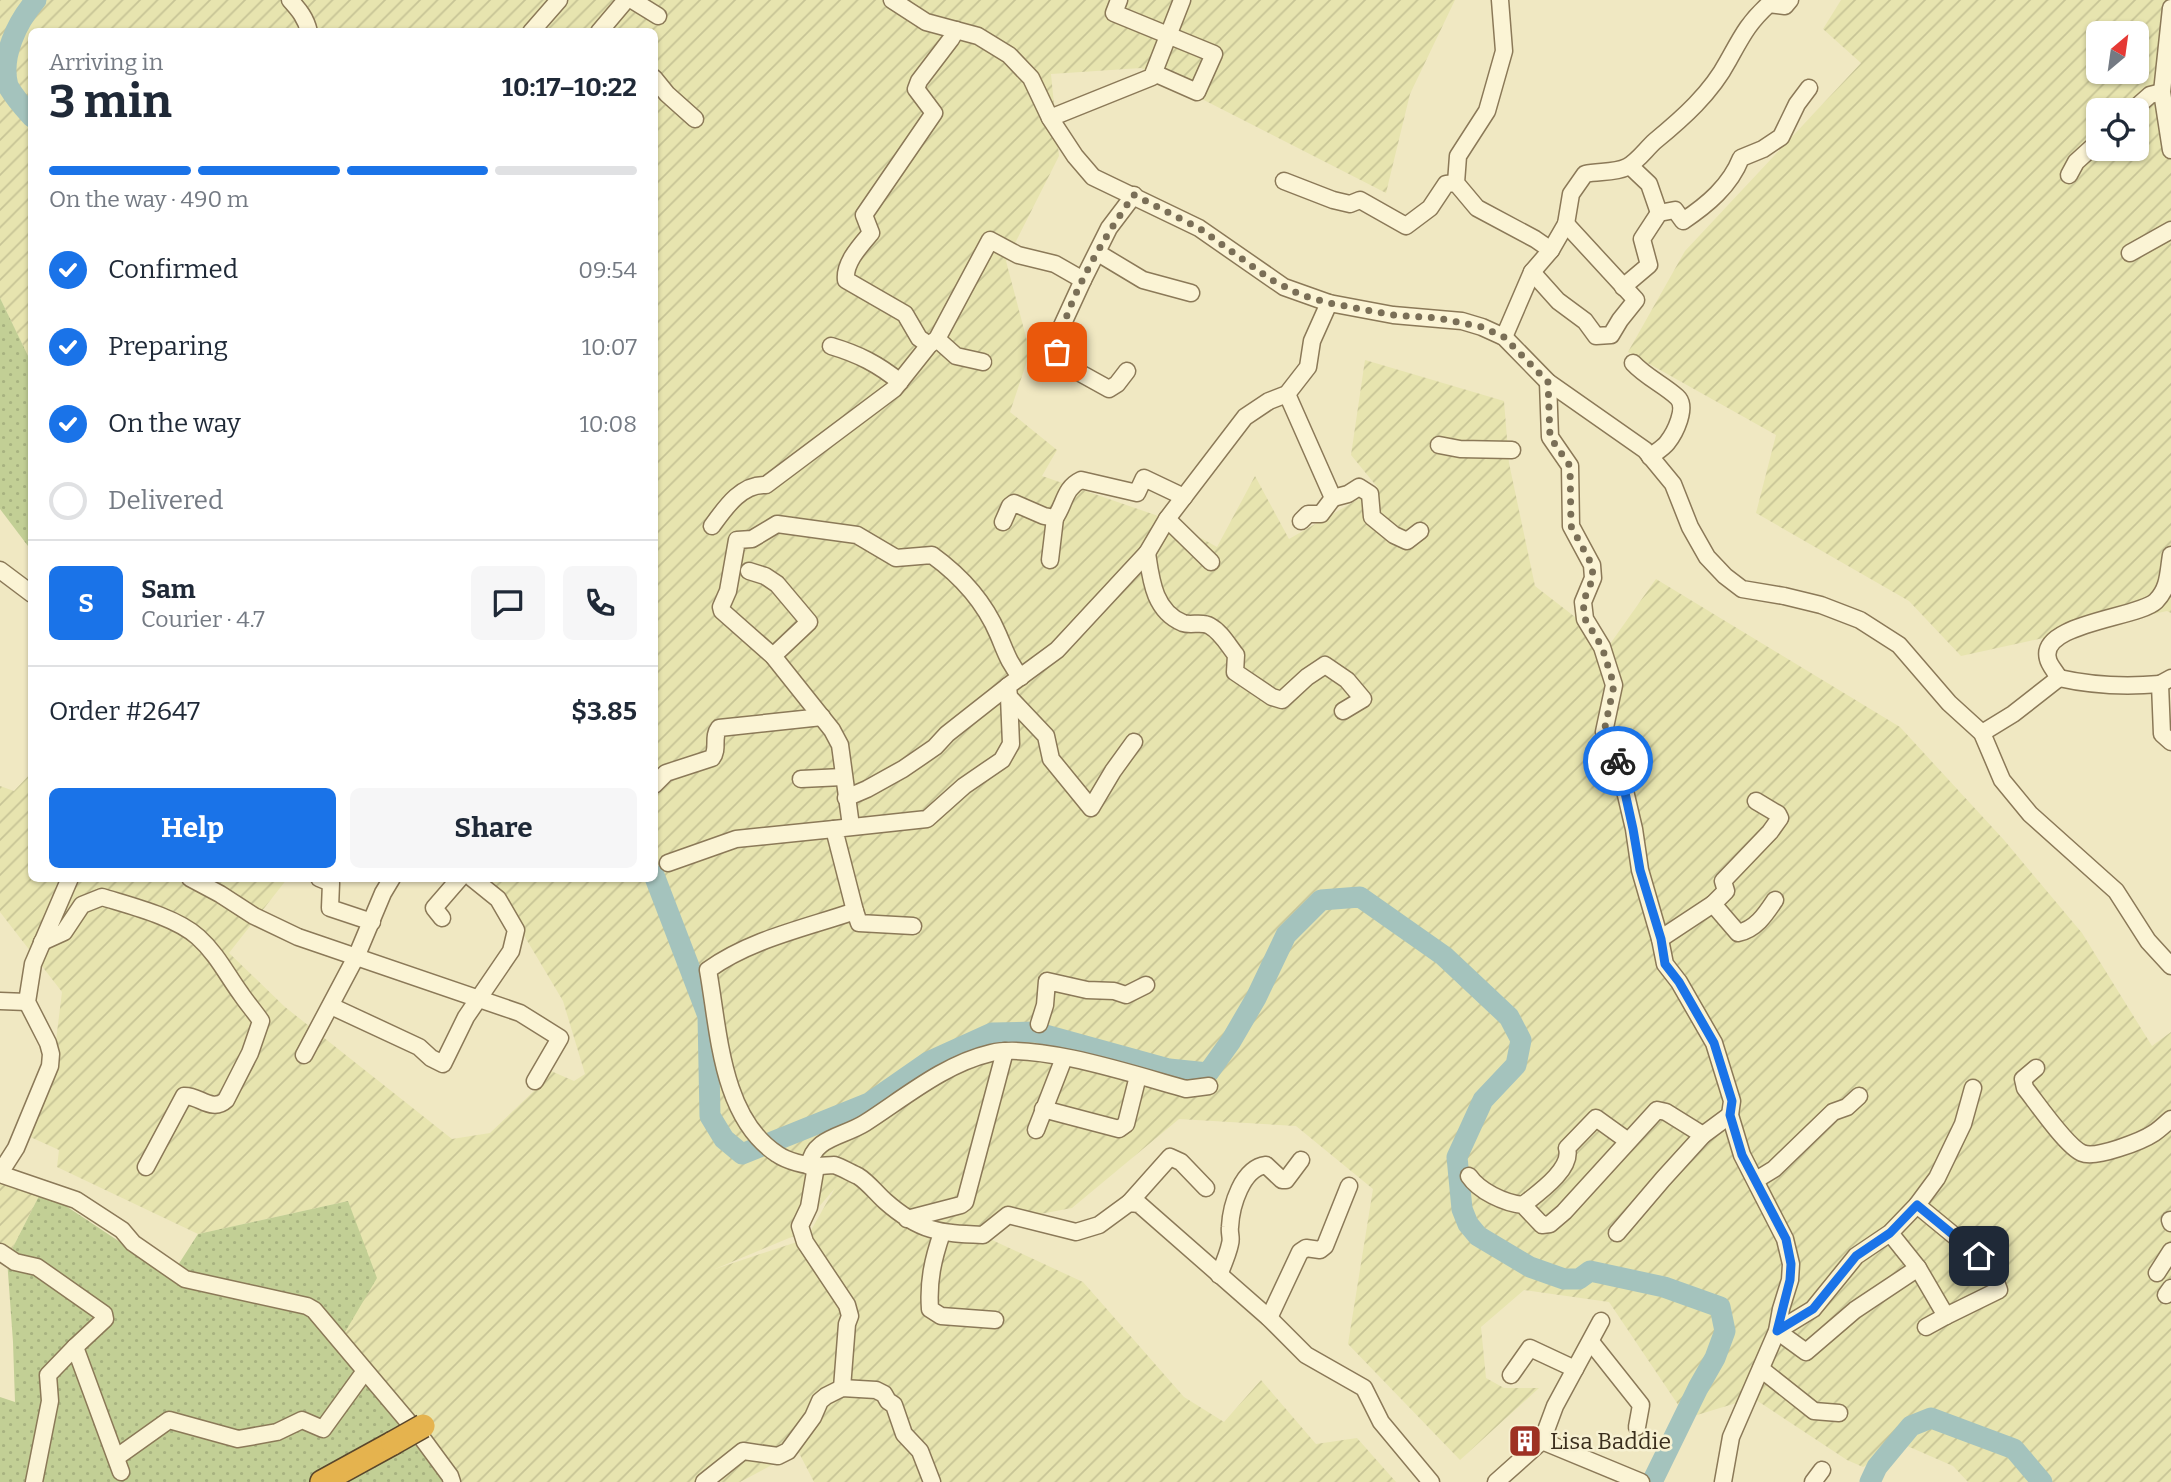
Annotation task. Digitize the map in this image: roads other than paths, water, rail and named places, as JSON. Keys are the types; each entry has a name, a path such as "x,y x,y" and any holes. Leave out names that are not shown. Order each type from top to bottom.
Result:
{"highway":[{"path":"322,1482 423,1426"}],"street":[{"path":"290,0 304,17 308,28"},
{"path":"534,28 559,0"},
{"path":"603,28 626,0"},
{"path":"632,0 658,16"},
{"path":"892,0 926,22 978,36 1009,55 1031,79 1050,118 1074,156 1093,177 1199,228 1284,287 1329,303 1393,315 1462,321 1504,337 1548,382 1645,450 1673,484 1690,527 1707,557 1724,576 1742,589 1784,596 1860,620 1899,645 1949,703 1982,733 2001,780 2030,814 2116,891 2148,941 2171,965"},
{"path":"1119,0 1114,13 1214,54 1197,92 1154,73"},
{"path":"1050,118 1152,77 1182,0"},
{"path":"1500,0 1504,51 1487,111 1458,156 1456,183 1477,208 1551,250"},
{"path":"1504,337 1532,272 1551,250 1566,224 1571,194 1585,174 1617,171 1630,166 1653,142 1686,116 1723,69 1735,44 1753,18 1769,4 1785,6 1790,0"},
{"path":"2171,8 2162,92 2171,150"},
{"path":"956,30 919,80 916,89 934,113 864,215 871,233 845,271 846,280 905,314 919,338 933,342 956,356 983,362"},
{"path":"658,83 695,119"},
{"path":"1623,287 1649,265 1642,239 1659,213 1675,210 1683,221 1703,207 1735,174 1741,158 1763,149 1781,137 1797,104 1809,88"},
{"path":"2147,98 2162,92"},
{"path":"2069,175 2076,162 2086,153"},
{"path":"1630,166 1649,184 1659,213"},
{"path":"1284,181 1350,204 1360,200 1406,226 1430,208 1446,184 1456,183"},
{"path":"1127,371 1117,384 1109,389 1062,363 1057,352 1060,330 1083,280 1110,229 1134,195"},
{"path":"1532,272 1558,301 1585,321 1596,336 1611,335 1636,300 1566,224"},
{"path":"2130,253 2171,230"},
{"path":"712,526 740,494 758,484 766,485 894,389 933,342 990,240 1018,255 1055,264 1083,280"},
{"path":"1098,253 1143,280 1191,293"},
{"path":"846,797 903,769 935,747 947,734 1013,687 1058,650 1147,553 1167,519 1245,416 1269,401 1287,394 1308,367 1312,341 1329,303"},
{"path":"831,346 859,355 882,367 900,382"},
{"path":"1633,363 1679,399 1683,407 1667,443 1650,457"},
{"path":"1548,382 1550,437 1570,466 1571,526 1592,565 1593,578 1583,602 1585,619 1602,647 1614,685 1604,732 1618,761 1640,870 1661,939 1665,964 1679,982 1714,1043 1732,1101 1730,1115 1742,1155 1786,1239 1791,1264 1790,1280 1777,1331 1731,1437 1723,1482"},
{"path":"1287,394 1334,498"},
{"path":"1439,445 1460,449 1512,450"},
{"path":"1050,560 1055,518 1064,495 1074,483 1081,480 1137,494 1144,478 1184,497"},
{"path":"1301,521 1308,514 1321,514 1334,498 1359,487 1370,494 1371,517 1394,535 1407,541 1420,531"},
{"path":"1003,522 1014,503 1055,518"},
{"path":"1167,519 1211,562"},
{"path":"668,863 736,839 927,819 964,786 1002,760 1011,744 1013,687 998,634 975,594 932,555 896,558 857,535 777,524 752,539 737,541 728,591 721,607 773,656 822,717 840,745 851,826"},
{"path":"1147,553 1154,594 1165,612 1185,624 1208,624 1219,633 1236,655 1235,671 1272,698 1282,700 1325,665 1347,680 1363,699 1343,711"},
{"path":"2171,555 2167,586 2154,603 2060,634 2048,650 2048,660 2059,678 2118,687 2166,681 2162,734 2171,742"},
{"path":"0,570 28,591"},
{"path":"749,571 765,576 777,584 809,622 773,656"},
{"path":"1982,733 2013,714 2059,678"},
{"path":"1013,687 1046,736 1051,759 1091,808 1134,742"},
{"path":"658,781 666,773 712,758 716,751 716,732 719,728 822,717"},
{"path":"801,779 843,776"},
{"path":"1661,939 1713,904 1726,891 1723,881 1780,818 1778,814 1756,801"},
{"path":"834,829 859,923 913,926"},
{"path":"68,882 33,964 27,1002 48,1043 50,1066 16,1148 0,1174 76,1200 122,1230 133,1243 185,1279 314,1310 422,1438 452,1482"},
{"path":"198,882 254,916 298,937 520,1013 560,1038 535,1081"},
{"path":"329,882 331,883 330,908 372,922"},
{"path":"304,1055 357,956 389,882"},
{"path":"442,918 434,908 457,882"},
{"path":"331,1006 419,1047 443,1064 478,999 511,951 516,930 498,899 477,882"},
{"path":"42,942 64,933 82,905 102,897 136,907 196,935 228,971 240,993 261,1021 250,1053 226,1100 213,1106 189,1096 184,1097 146,1167"},
{"path":"1713,904 1738,933 1761,920 1775,900"},
{"path":"855,911 760,942 726,957 708,971 731,1093 749,1126 778,1155 813,1166 834,1165 862,1178 918,1226 942,1233 983,1235 1008,1215 1076,1232 1099,1225 1129,1203 1170,1157 1181,1162 1206,1188"},
{"path":"1039,1024 1045,1005 1047,981 1087,990 1115,990 1126,995 1146,985"},
{"path":"0,1001 27,1002"},
{"path":"908,1219 965,1202 1004,1051"},
{"path":"842,1388 850,1316 847,1305 805,1242 800,1226 809,1207 813,1166 811,1154 818,1145 854,1131 943,1073 991,1053 1004,1051 1027,1051 1064,1058 1186,1089 1209,1086"},
{"path":"1036,1130 1064,1058"},
{"path":"2036,1068 2023,1079 2025,1088 2068,1141 2084,1154 2095,1154 2129,1145 2153,1133 2171,1119"},
{"path":"1043,1108 1119,1129 1126,1124 1138,1076"},
{"path":"1777,1331 1813,1309 1856,1256 1890,1233 1917,1205 1937,1178 1963,1124 1973,1088"},
{"path":"1756,1180 1774,1169 1833,1112 1847,1107 1859,1096"},
{"path":"1469,1176 1476,1186 1514,1204 1523,1205 1542,1225 1550,1224 1657,1110 1666,1112 1703,1135"},
{"path":"1618,1233 1703,1135 1730,1115"},
{"path":"1523,1205 1567,1164 1567,1148 1596,1118 1628,1141"},
{"path":"1219,1275 1231,1240 1230,1228 1235,1200 1249,1174 1258,1166 1266,1165 1282,1180 1286,1180 1301,1160"},
{"path":"1269,1318 1300,1252 1306,1248 1321,1250 1325,1247 1349,1186"},
{"path":"1129,1203 1145,1208 1269,1318 1306,1355 1364,1388 1381,1422 1431,1482"},
{"path":"1917,1205 1979,1256"},
{"path":"942,1233 932,1263 930,1309 941,1316 995,1320"},
{"path":"1890,1233 1918,1268 1946,1316"},
{"path":"2157,1273 2171,1251"},
{"path":"0,1252 15,1262 37,1267 104,1314 105,1319 48,1375 50,1401 34,1482"},
{"path":"1777,1331 1806,1352 1855,1310 1918,1268"},
{"path":"1926,1327 1999,1290 1996,1282"},
{"path":"1496,1482 1542,1441 1555,1406 1601,1321"},
{"path":"1591,1342 1641,1405 1637,1427"},
{"path":"75,1347 119,1464 169,1420 238,1439 277,1432 302,1420 323,1429 365,1371"},
{"path":"1511,1375 1530,1348 1575,1369"},
{"path":"1761,1368 1814,1411 1839,1413"},
{"path":"704,1482 743,1451 778,1456 788,1451 813,1417 820,1401 842,1388 884,1394 897,1411 904,1434 920,1451 932,1482"},
{"path":"1542,1441 1641,1482"}],"waterway":[{"path":"28,112 8,86 6,63 17,29 36,0"},
{"path":"657,882 708,1016 710,1116 724,1139 742,1154 869,1103 928,1062 992,1033 1035,1032 1169,1069 1208,1073 1231,1041 1256,998 1286,935 1321,900 1360,897 1444,956 1509,1017 1521,1040 1516,1065 1483,1100 1457,1157 1462,1209 1468,1224 1478,1236 1530,1267 1564,1279 1579,1279 1590,1271 1664,1287 1720,1307 1725,1331 1715,1358 1652,1482"},
{"path":"1870,1482 1877,1467 1911,1426 1931,1418 2014,1449 2042,1482"}],"place":[{"name":"Lisa Baddie","path":"1525,1441"}]}
